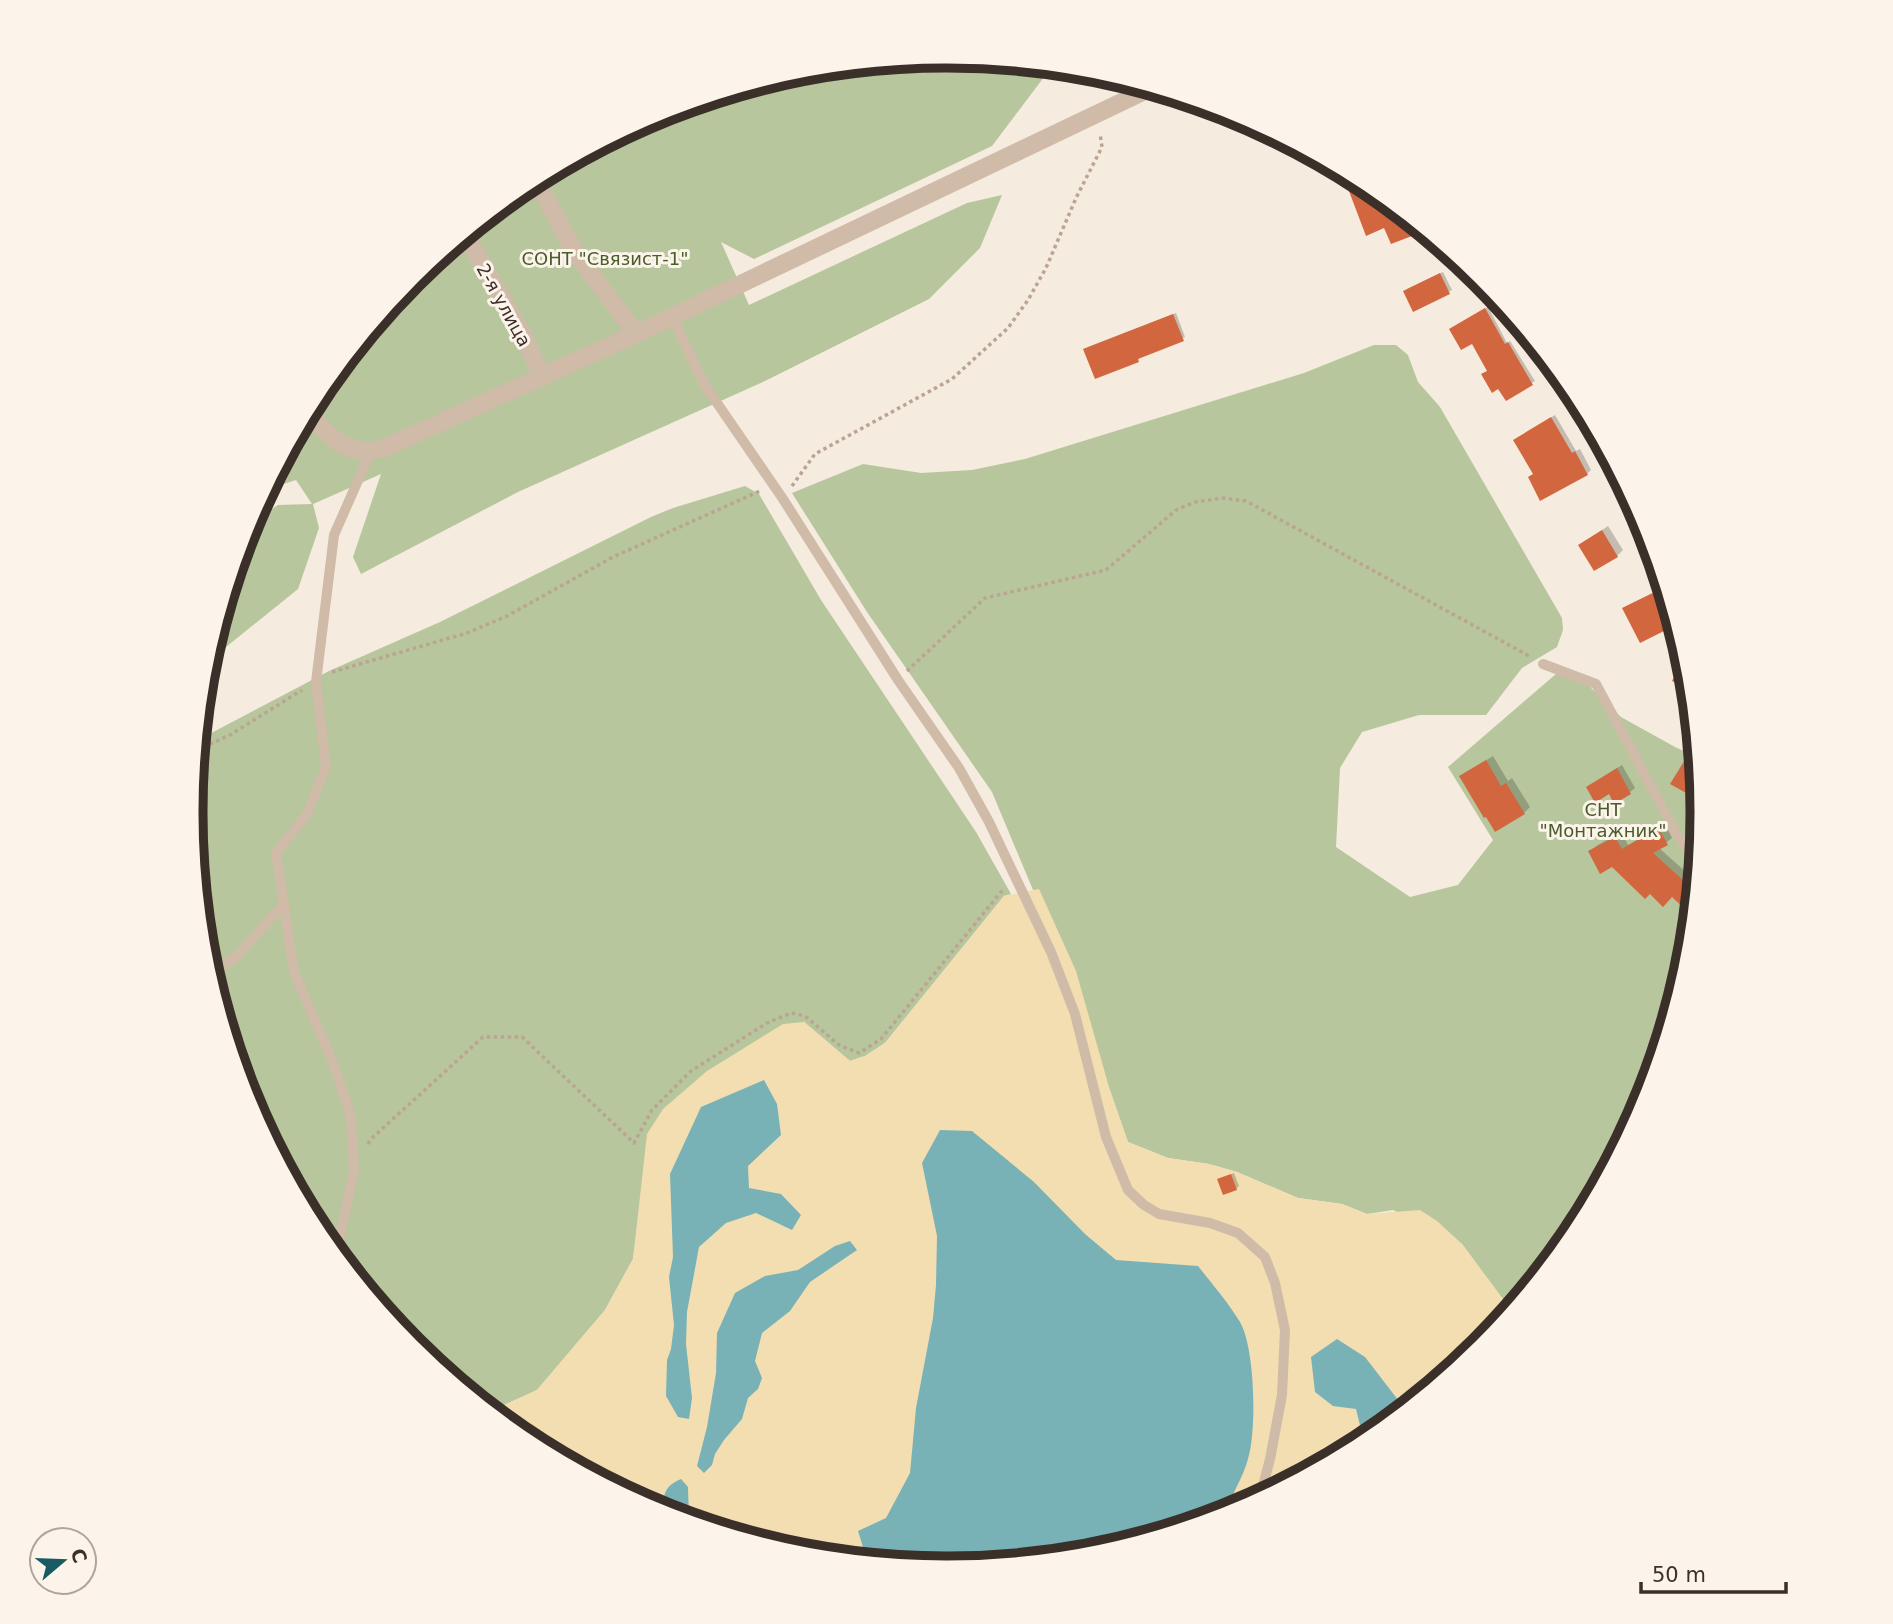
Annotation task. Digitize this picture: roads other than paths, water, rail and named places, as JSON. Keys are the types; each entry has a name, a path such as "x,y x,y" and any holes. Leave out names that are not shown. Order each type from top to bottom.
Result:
{"street":[{"path":"315,420 347,448 360,452 382,449 636,334 1139,94"},
{"path":"541,189 575,252 636,334"},
{"name":"2-я улица","path":"470,242 525,339 542,377"}],"lane":[{"path":"672,317 704,384 783,499 898,680 959,768 1020,883 1075,1014 1106,1137 1128,1190 1159,1214 1210,1223 1238,1233 1265,1258 1275,1283 1285,1330 1282,1395 1263,1484"},
{"path":"339,1241 354,1171 351,1116 294,972 276,853 307,814 326,767 316,682 334,535 371,451"},
{"path":"1544,664 1596,684 1675,831 1689,851"},
{"path":"219,966 235,958 284,904"}],"water":[{"path":"764,1080 777,1104 781,1135 748,1166 749,1188 781,1194 801,1215 792,1230 756,1213 726,1223 699,1247 687,1312 686,1344 692,1398 689,1419 678,1417 666,1396 667,1360 674,1325 669,1277 673,1257 670,1174 701,1107"},
{"path":"940,1130 972,1131 1034,1182 1085,1234 1116,1260 1198,1266 1240,1322 1249,1350 1253,1389 1251,1446 1243,1473 1230,1499 1139,1530 1044,1549 946,1556 864,1551 858,1531 886,1518 910,1473 916,1408 933,1318 936,1285 937,1236 922,1163"},
{"path":"850,1241 857,1250 810,1282 790,1311 762,1333 755,1361 762,1378 758,1389 748,1398 742,1419 724,1440 712,1465 704,1473 697,1466 716,1373 717,1333 735,1293 765,1276 798,1270 835,1246"},
{"path":"1337,1339 1365,1357 1399,1402 1361,1429 1356,1409 1333,1406 1315,1392 1311,1357"},
{"path":"681,1479 688,1487 689,1509 664,1500 671,1485"}],"park label":[{"name":"СОНТ \"Связист-1\"","path":"605,258"},
{"name":"СНТ \"Монтажник\"","path":"1603,819"}]}
